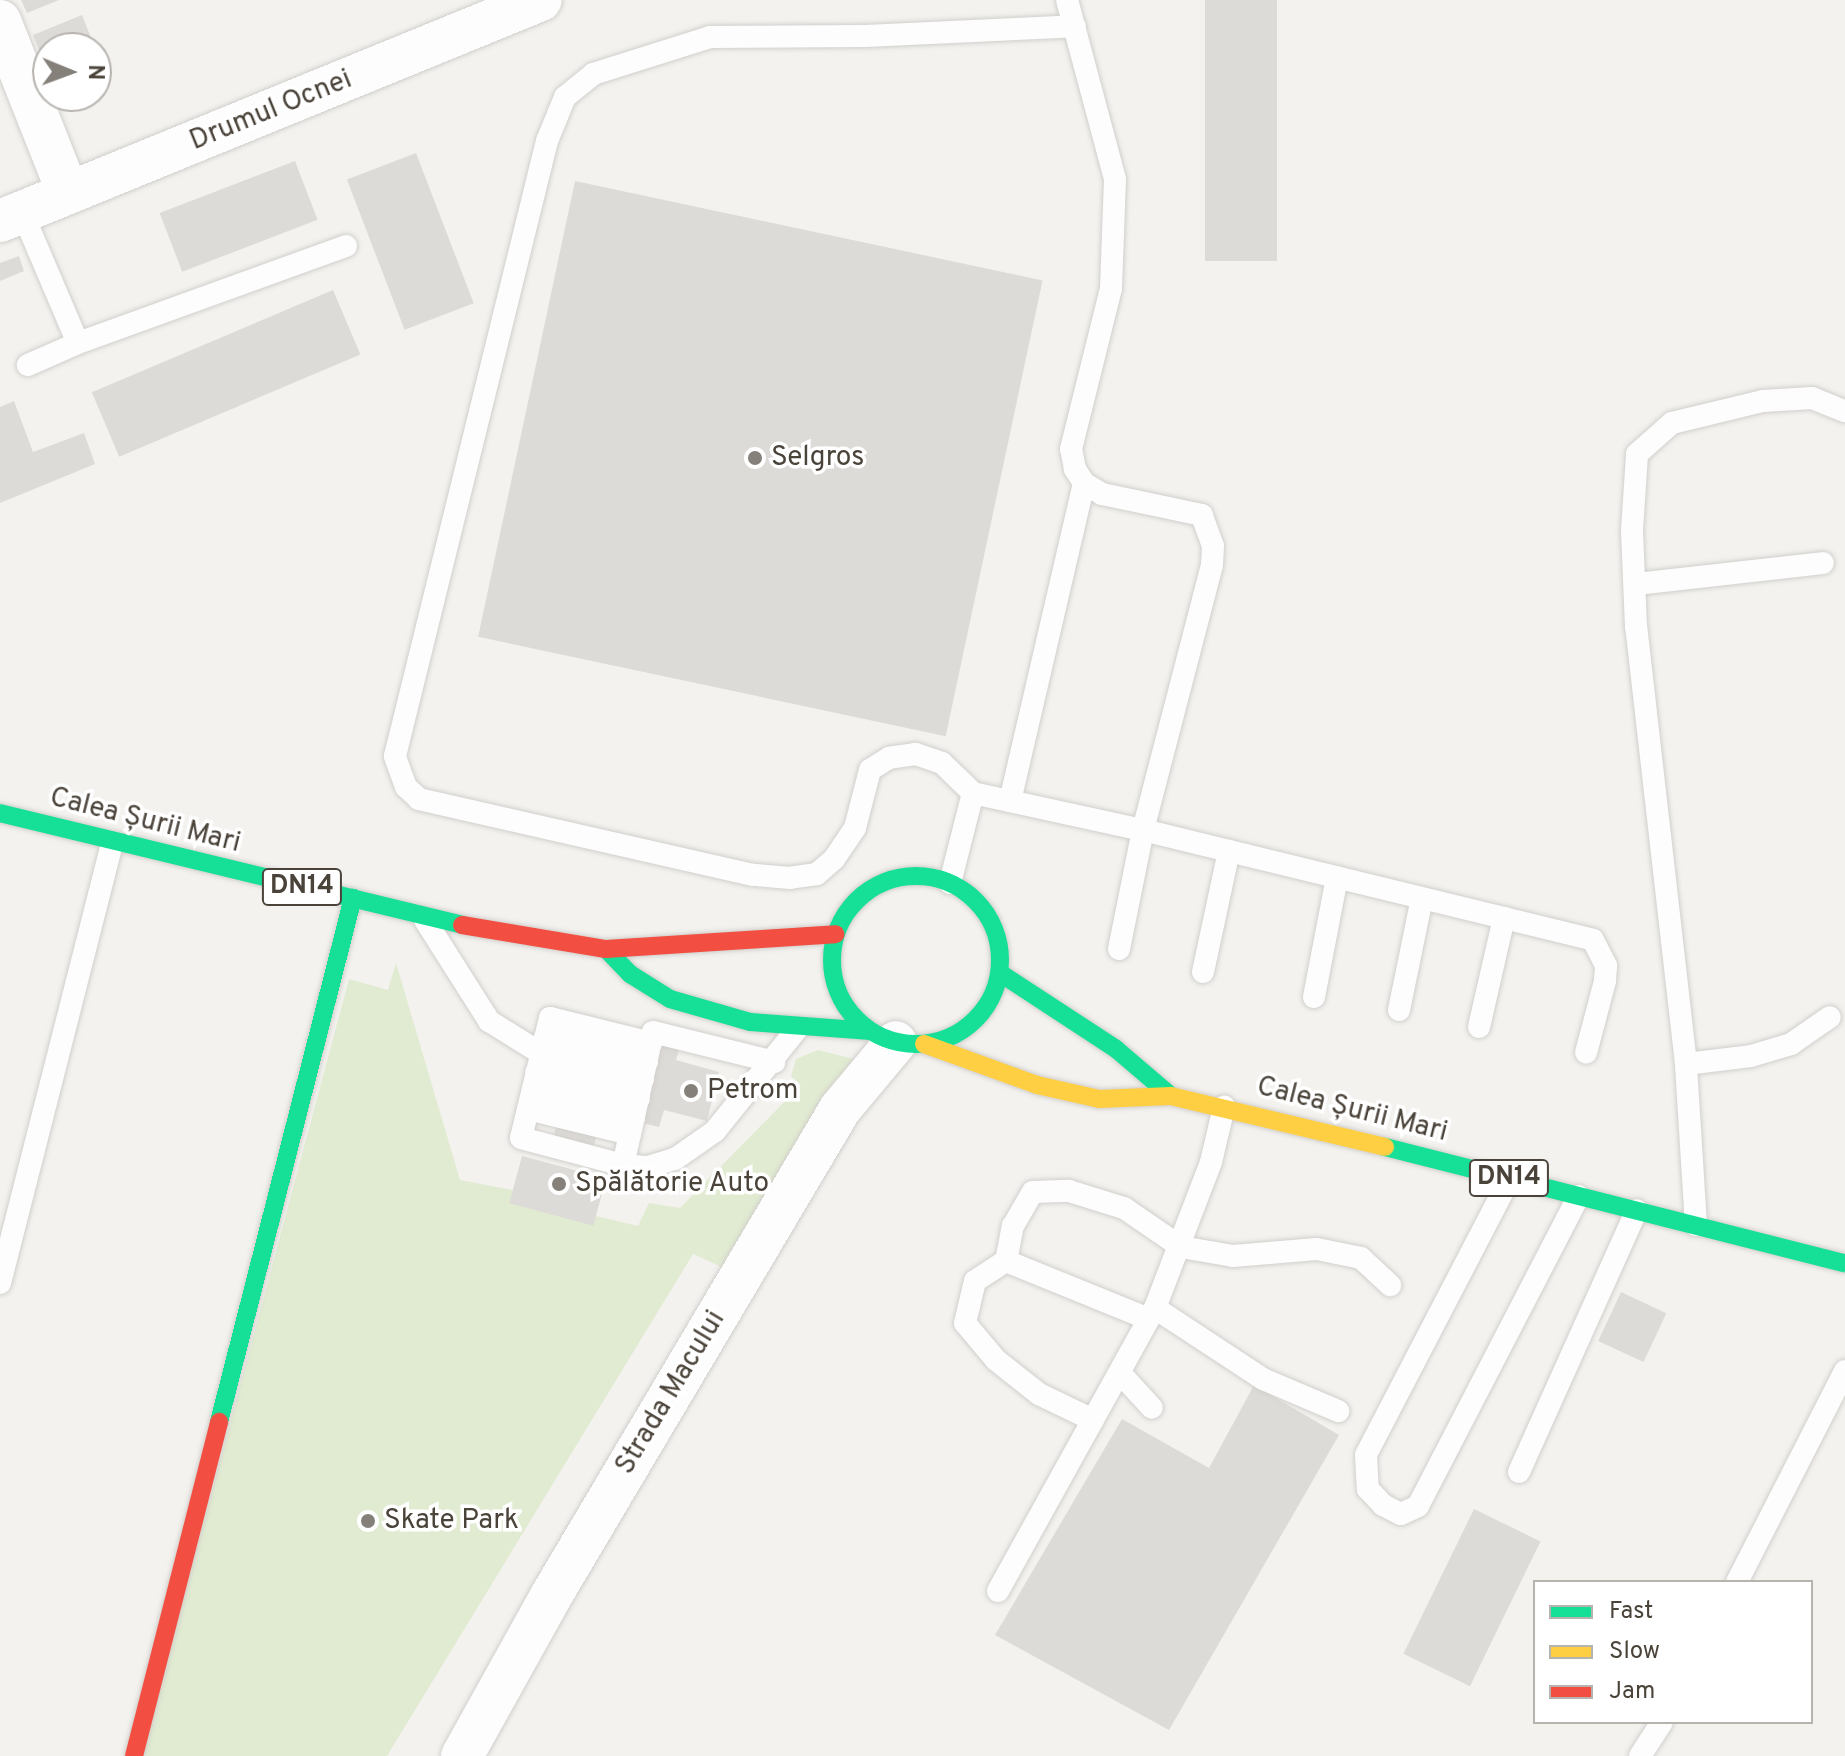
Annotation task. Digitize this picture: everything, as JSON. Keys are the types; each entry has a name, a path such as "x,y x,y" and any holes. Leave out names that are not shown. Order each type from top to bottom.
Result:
{"main road":[{"name":"Calea Șurii Mari","path":"0,813 112,844 353,898 425,919 606,949 836,934"},
{"path":"922,876 950,883 973,897 990,919 1000,945 1000,973 991,1000 974,1022 951,1037 897,1039 850,1013 837,989 832,961 836,934 849,909 869,890 895,878 922,876"},
{"path":"134,1756 353,898"},
{"name":"Calea Șurii Mari","path":"606,949 630,974 670,999 736,1019 797,1029 897,1039 1037,1085 1099,1099 1171,1096 1224,1107 1845,1263"},
{"name":"Calea Șurii Mari","path":"1000,973 1116,1049 1171,1096"}],"street":[{"name":"Drumul Ocnei","path":"11,216 541,0"},
{"path":"0,21 68,193"},
{"name":"Strada Macului","path":"462,1756 551,1596 840,1109 897,1039"}],"lane":[{"path":"1010,801 1084,483 1071,449 1111,288 1115,179 1067,0"},
{"path":"1075,26 866,36 710,37 593,74 565,97 547,141 395,756 406,787 419,799 753,875 790,878 817,874 834,859 855,828 870,770 889,758 916,754 942,763 973,793 1143,830 1593,940 1601,950 1605,981 1586,1053"},
{"path":"11,216 78,343"},
{"path":"28,365 78,343 346,246"},
{"path":"1696,1225 1686,1064 1636,627 1632,530 1637,454 1672,423 1763,401 1812,398 1845,411"},
{"path":"1084,483 1102,494 1202,515 1213,546 1143,830 1119,949"},
{"path":"1636,584 1823,563"},
{"path":"950,883 973,793"},
{"path":"0,1283 112,844"},
{"path":"1203,972 1229,851"},
{"path":"1314,997 1337,877"},
{"path":"1399,1010 1422,898"},
{"path":"1479,1027 1504,918"},
{"path":"425,919 489,1021 537,1073 641,1089"},
{"path":"1686,1064 1751,1056 1791,1044 1830,1017"},
{"path":"641,1089 550,1018 521,1138 623,1165 648,1167 691,1151 715,1131 774,1062 797,1029"},
{"path":"623,1165 653,1032 774,1062"},
{"path":"537,1073 641,1089"},
{"path":"998,1591 1152,1313 1181,1247 1224,1107"},
{"path":"1510,1178 1366,1455 1368,1489 1383,1505 1401,1514 1418,1506 1579,1196"},
{"path":"1093,1420 1039,1394 996,1360 965,1323 975,1281 1006,1261 1013,1226 1033,1192 1069,1191 1124,1208 1181,1247 1233,1256 1317,1249 1361,1258 1390,1285"},
{"path":"1519,1472 1637,1210"},
{"path":"1006,1261 1152,1313 1263,1379 1338,1411"},
{"path":"1738,1580 1845,1371"},
{"path":"1120,1373 1152,1408"},
{"path":"1640,1756 1661,1724"}],"green space":[{"name":"Skate Park","path":"396,963 460,1180 513,1190 510,1203 593,1224 596,1216 638,1226 649,1203 680,1208 801,1085 791,1076 796,1059 818,1050 854,1059 724,1268 693,1254 387,1756 141,1756 349,979 388,990"}],"building":[{"path":"21,0 59,0 27,13"},
{"path":"1205,0 1277,0 1277,261 1205,261"},
{"path":"82,15 89,32 40,32"},
{"path":"416,153 474,303 405,330 347,180"},
{"path":"295,161 318,220 182,272 160,213"},
{"name":"Selgros","path":"575,181 1043,280 946,736 478,637"},
{"path":"19,256 24,271 0,281 0,263"},
{"path":"333,290 360,354 119,457 92,392"},
{"path":"14,401 33,452 84,433 95,464 0,503 0,407"},
{"path":"584,1020 680,1045 676,1060 719,1072 707,1121 664,1110 659,1127 602,1113 593,1150 553,1139"},
{"name":"Spălătorie Auto","path":"522,1156 606,1179 593,1226 509,1203"},
{"path":"1621,1292 1666,1313 1643,1362 1598,1341"},
{"path":"1254,1385 1339,1435 1169,1730 995,1635 1122,1419 1209,1468"},
{"path":"1474,1509 1541,1541 1470,1686 1403,1654"}],"traffic: fast":[{"path":"0,813 462,925"},
{"path":"916,876 948,883 975,901 993,928 1000,960 993,992 975,1019 948,1037 916,1044 884,1037 857,1019 839,992 832,960 839,928 857,901 884,883 916,876"},
{"path":"219,1422 353,898"},
{"path":"606,949 630,974 670,999 750,1022 871,1031"},
{"path":"1000,973 1116,1049 1171,1096"},
{"path":"1385,1147 1845,1263"}],"traffic: slow":[{"path":"924,1044 1037,1085 1099,1099 1171,1096 1385,1147"}],"traffic: jam":[{"path":"462,925 606,949 836,934"},
{"path":"134,1756 219,1422"}],"place":[{"name":"Selgros","path":"755,458"},
{"name":"Petrom","path":"691,1091"},
{"name":"Spălătorie Auto","path":"559,1184"},
{"name":"Skate Park","path":"368,1521"}]}
